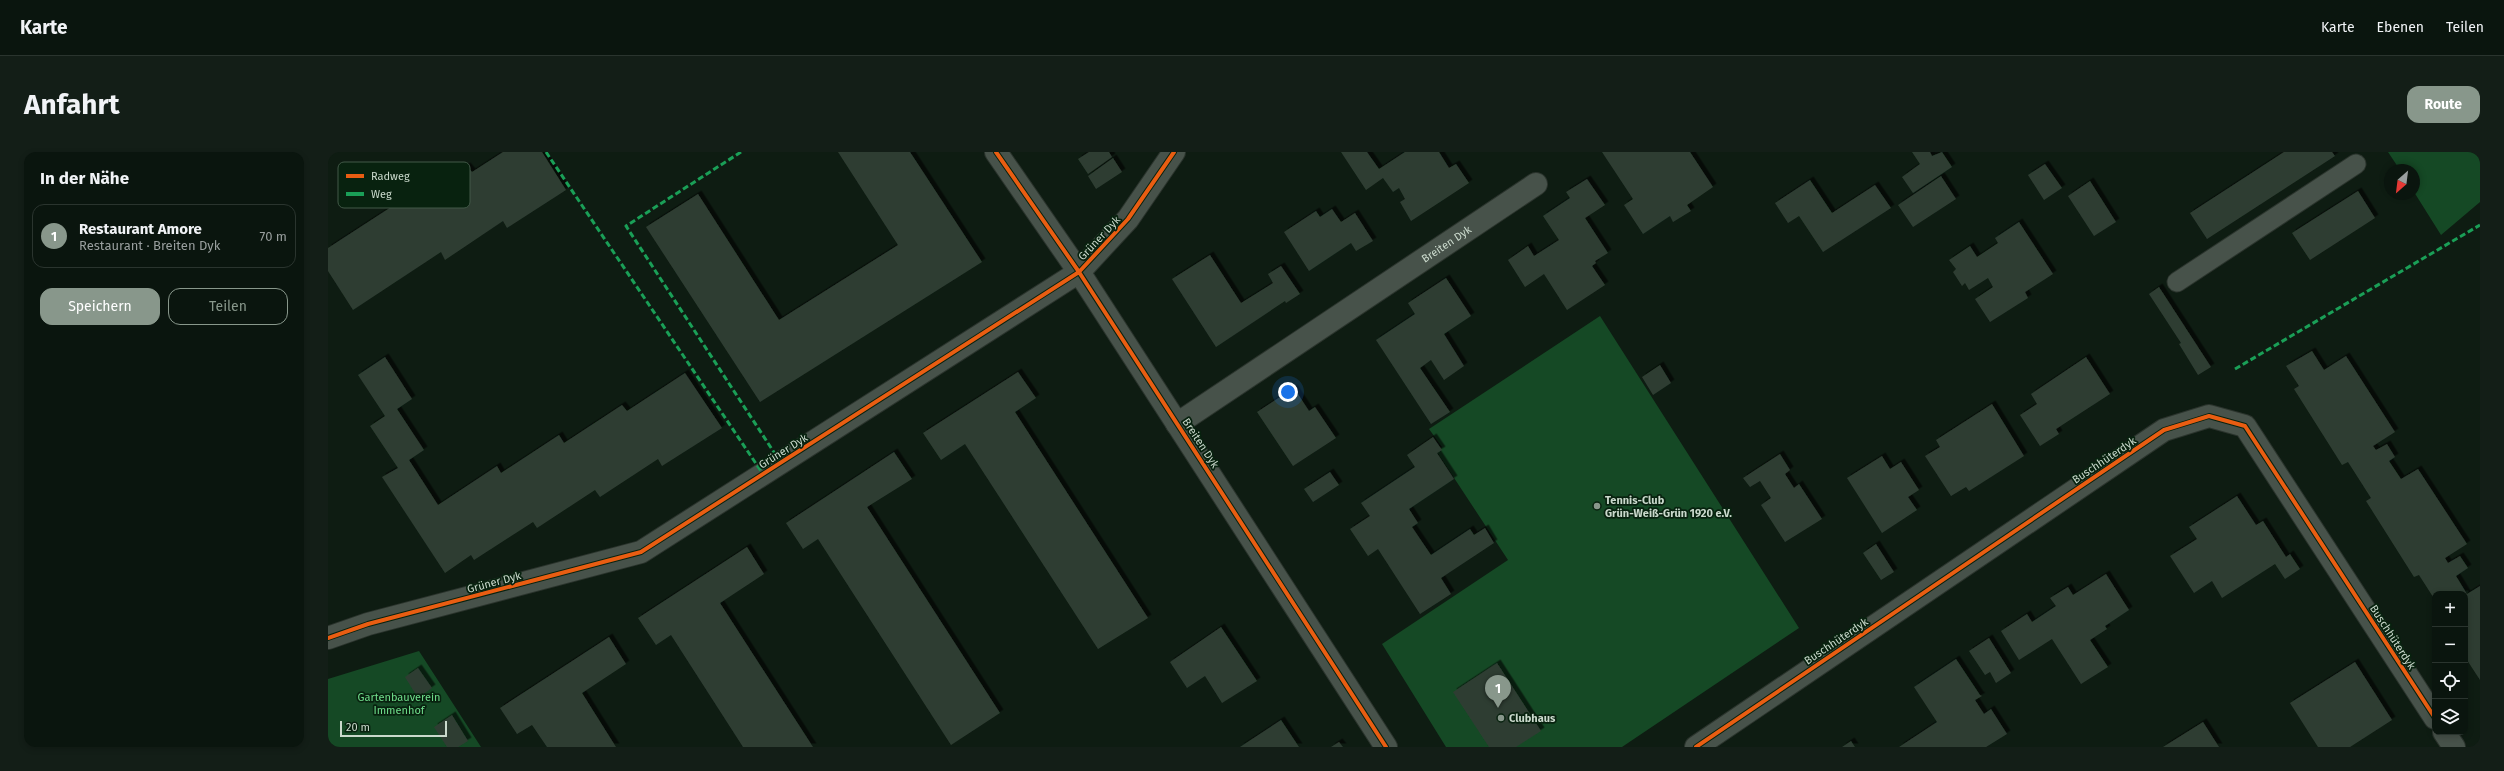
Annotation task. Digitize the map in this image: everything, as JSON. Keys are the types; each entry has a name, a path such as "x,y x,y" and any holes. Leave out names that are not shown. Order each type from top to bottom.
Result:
{"street":[{"name":"Breiten Dyk","path":"996,152 1079,272 1386,747"},
{"name":"Grüner Dyk","path":"328,638 368,624 641,552 1079,272 1128,219 1174,152"},
{"name":"Breiten Dyk","path":"1177,424 1536,184"},
{"name":"Buschhüterdyk","path":"1696,747 2164,430 2209,416 2245,426 2432,713"},
{"path":"2446,735 2454,747"}],"lane":[{"path":"2177,282 2356,164"}],"green space":[{"path":"2388,152 2480,152 2480,202 2441,235 2419,200 2420,164 2396,164"},
{"name":"Tennis-Club Grün-Weiß-Grün 1920 e.V.","path":"1600,316 1799,628 1622,747 1446,747 1382,644 1508,560 1437,452 1442,447 1429,429"},
{"name":"Gartenbauverein Immenhof","path":"419,651 481,747 328,747 328,679"}],"building":[{"path":"503,152 542,152 566,190 507,228 503,221 445,260 441,252 353,310 328,271 328,248 390,208 470,208 470,170 472,172"},
{"path":"838,152 910,152 982,262 760,402 646,227 698,194 779,320 898,245"},
{"path":"1089,152 1109,152 1112,157 1088,174 1078,159"},
{"path":"1341,152 1367,152 1379,169 1405,152 1439,152 1449,168 1456,164 1469,183 1411,221 1400,202 1405,199 1399,188 1393,192 1383,178 1366,190"},
{"path":"1602,152 1690,152 1713,187 1687,205 1691,211 1673,222 1670,216 1643,234 1624,205 1633,199"},
{"path":"1912,152 1930,152 1932,156 1942,152 1952,167 1913,193 1902,177 1920,164"},
{"path":"2284,152 2332,152 2335,156 2207,239 2190,213"},
{"path":"1113,158 1122,172 1096,189 1088,176"},
{"path":"2045,164 2062,188 2044,200 2028,175"},
{"path":"1941,176 1956,199 1913,227 1898,205"},
{"path":"1587,179 1605,205 1585,218 1608,253 1595,261 1596,263 1592,266 1605,285 1567,310 1544,274 1525,287 1508,260 1528,246 1534,256 1559,240 1543,216 1570,198 1566,192"},
{"path":"1810,180 1832,213 1875,185 1891,208 1823,252 1799,216 1788,223 1775,203"},
{"path":"2090,181 2116,222 2094,236 2068,196"},
{"path":"2358,191 2375,218 2310,260 2292,233"},
{"path":"1332,209 1341,222 1355,213 1373,241 1356,251 1351,243 1309,271 1284,232 1316,211 1320,217"},
{"path":"2019,222 2053,274 2025,292 2028,298 1990,322 1975,299 1993,287 1988,278 1969,290 1965,283 1962,286 1953,272 1956,269 1949,260 1970,246 1977,257 1998,243 1995,238"},
{"path":"1210,255 1241,303 1273,283 1268,274 1281,266 1300,294 1286,303 1285,301 1216,347 1172,279"},
{"path":"1446,278 1471,316 1444,334 1464,366 1444,380 1431,360 1420,368 1450,412 1431,424 1376,340 1415,314 1408,303"},
{"path":"2159,287 2211,367 2198,375 2179,344 2181,343 2149,294"},
{"path":"2312,351 2324,370 2346,356 2395,432 2373,446 2376,450 2387,444 2395,457 2389,461 2401,479 2418,469 2467,544 2445,558 2448,563 2460,556 2468,568 2456,576 2465,591 2432,591 2432,595 2419,575 2414,577 2366,501 2371,498 2348,462 2342,465 2294,389 2299,386 2286,366"},
{"path":"385,357 412,399 397,409 424,450 409,460 438,505 497,466 501,473 559,435 564,443 622,405 627,411 685,373 722,428 662,466 658,459 600,497 595,490 537,528 533,522 474,560 471,555 445,573 382,477 398,468 370,426 385,416 358,375"},
{"path":"2086,357 2110,394 2056,429 2059,434 2040,446 2020,415 2037,404 2031,394"},
{"path":"1660,365 1671,383 1653,395 1642,377"},
{"path":"1018,372 1036,398 1015,412 1148,618 1098,649 965,444 941,460 923,433"},
{"path":"1294,388 1309,411 1315,407 1336,438 1293,466 1257,412"},
{"path":"1992,404 2024,456 1969,491 1966,487 1951,496 1925,456 1940,447 1936,440"},
{"path":"1433,437 1442,450 1437,453 1454,479 1409,509 1418,523 1412,527 1431,555 1470,529 1474,535 1485,528 1494,543 1441,578 1451,594 1420,614 1378,549 1368,556 1350,529 1370,516 1361,503 1415,467 1407,455"},
{"path":"894,452 912,479 867,507 1000,713 951,745 818,539 803,549 786,523"},
{"path":"1780,454 1790,470 1785,474 1794,488 1799,484 1822,519 1785,542 1761,505 1771,498 1760,481 1750,487 1743,478"},
{"path":"1882,456 1890,469 1901,462 1919,490 1908,497 1917,510 1882,533 1847,478"},
{"path":"1330,472 1339,485 1313,502 1304,489"},
{"path":"2237,496 2256,525 2263,521 2286,557 2290,554 2300,569 2285,579 2275,564 2222,598 2212,581 2194,593 2170,556 2197,539 2189,527"},
{"path":"1876,544 1894,572 1881,580 1863,553"},
{"path":"747,547 764,574 720,603 813,747 743,747 671,635 656,645 638,618"},
{"path":"2106,574 2129,610 2105,626 2107,629 2090,640 2108,667 2081,684 2052,639 2019,660 2001,631 2027,614 2032,622 2056,606 2050,598 2068,587 2073,595"},
{"path":"2480,586 2480,680 2468,662 2468,593"},
{"path":"1221,627 1257,681 1222,703 1205,676 1187,688 1170,662"},
{"path":"609,637 626,664 582,693 616,747 547,747 532,725 517,734 500,708"},
{"path":"1989,638 2011,673 1996,683 1990,672 1985,675 1969,651"},
{"path":"1956,659 1982,696 1975,700 1984,714 1991,709 2007,734 1986,747 1899,747 1937,722 1914,687"},
{"path":"2355,662 2392,720 2350,747 2318,747 2290,703"},
{"name":"Clubhaus","path":"1497,663 1541,731 1516,747 1489,747 1453,692"},
{"path":"418,668 432,688 418,698 405,677"},
{"path":"452,715 468,741 458,747 447,747 434,727"},
{"path":"1281,720 1299,747 1240,747 1246,743"},
{"path":"2203,722 2219,747 2163,747"},
{"path":"1851,741 1855,747 1842,747"},
{"path":"1339,742 1343,747 1331,747"}],"marked path":[{"path":"546,152 763,474"},
{"path":"741,152 626,226 781,463"},
{"path":"2235,369 2480,225"}],"cycle path":[{"path":"996,152 1079,272 1386,747"},
{"path":"328,638 368,624 641,552 1079,272 1128,219 1174,152"},
{"path":"1696,747 2164,430 2209,416 2245,426 2432,713"}],"place":[{"name":"Tennis-Club Grün-Weiß-Grün 1920 e.V.","path":"1597,506"},
{"name":"Restaurant Amore","path":"1498,708"},
{"name":"Clubhaus","path":"1501,718"}]}
